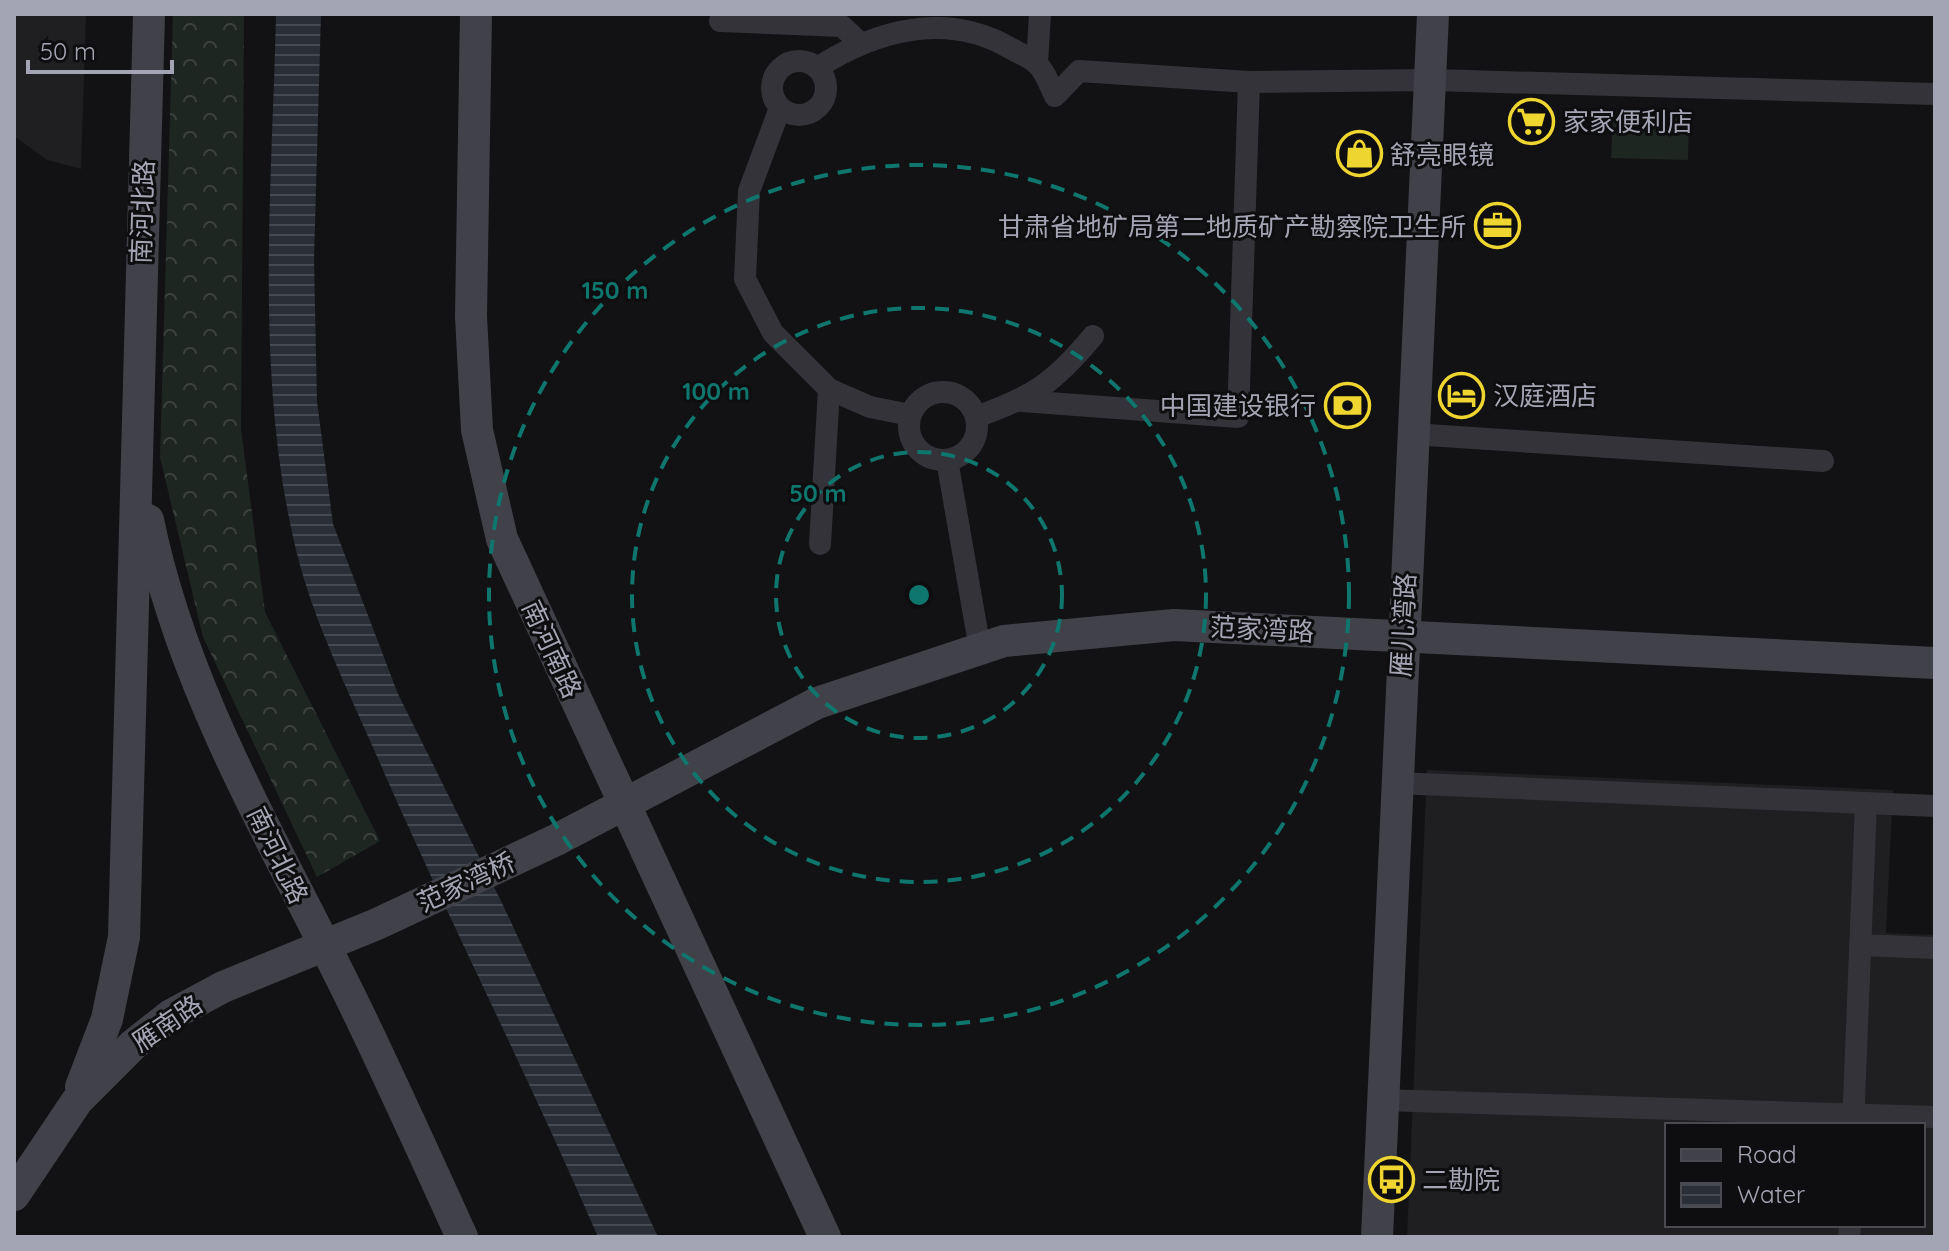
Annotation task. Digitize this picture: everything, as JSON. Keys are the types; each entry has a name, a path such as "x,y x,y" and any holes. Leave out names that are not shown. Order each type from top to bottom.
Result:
{"main road":[{"name":"南河北路","path":"65,1119 95,1056 107,1019 124,937 149,14"},
{"name":"南河南路","path":"476,14 470,298 477,430 502,539 825,1237"},
{"name":"雁儿湾路","path":"1377,1237 1402,636 1433,14"},
{"name":"南河北路","path":"139,458 148,523 188,660 279,861 324,946 462,1237"},
{"name":"范家湾路","path":"625,805 817,703 1004,641 1174,625 1935,663"},
{"name":"范家湾桥","path":"377,924 625,805"},
{"name":"雁南路","path":"14,1195 65,1119 100,1076 171,1015 223,987 377,924"}],"street":[{"path":"1040,14 1037,63 1055,96 1079,71 1249,82 1431,80 1935,94"},
{"path":"720,21 842,26 860,43"},
{"path":"817,68 860,43 896,30 946,28 994,39 1037,63"},
{"path":"780,108 796,116 819,107 824,100 826,83 817,68 793,61 779,70 772,85 780,108 749,191 745,279 773,333 829,389 870,407 910,415"},
{"path":"1022,401 1238,417 1249,82"},
{"path":"976,417 1022,401 1062,373 1093,336"},
{"path":"820,544 829,389"},
{"path":"949,392 966,401 976,417 971,445 947,460 928,457 914,444 910,415 921,399 949,392"},
{"path":"1412,434 1823,461"},
{"path":"947,460 980,649"},
{"path":"1396,783 1935,806"},
{"path":"1854,1120 1866,803"},
{"path":"1860,945 1935,948"},
{"path":"1383,1100 1854,1120 1935,1117"}],"shaded area":[{"path":"14,14 86,14 81,169 47,160 14,136"},
{"path":"1427,770 1893,790 1886,933 1935,935 1935,1237 1407,1237"}],"green space":[{"path":"173,14 244,14 241,429 265,612 380,841 317,877 203,637 160,457"},
{"path":"1613,117 1689,119 1688,160 1611,158"}],"water":[{"path":"276,14 321,14 314,259 317,401 333,524 398,694 502,903 658,1237 598,1237 406,821 312,604 296,550 283,484 270,351 269,215"}],"place":[{"name":"家家便利店","path":"1532,121"},
{"name":"舒亮眼镜","path":"1359,154"},
{"name":"甘肃省地矿局第二地质矿产勘察院卫生所","path":"1497,226"},
{"name":"汉庭酒店","path":"1462,395"},
{"name":"中国建设银行","path":"1347,405"},
{"name":"二勘院","path":"1391,1179"}]}
